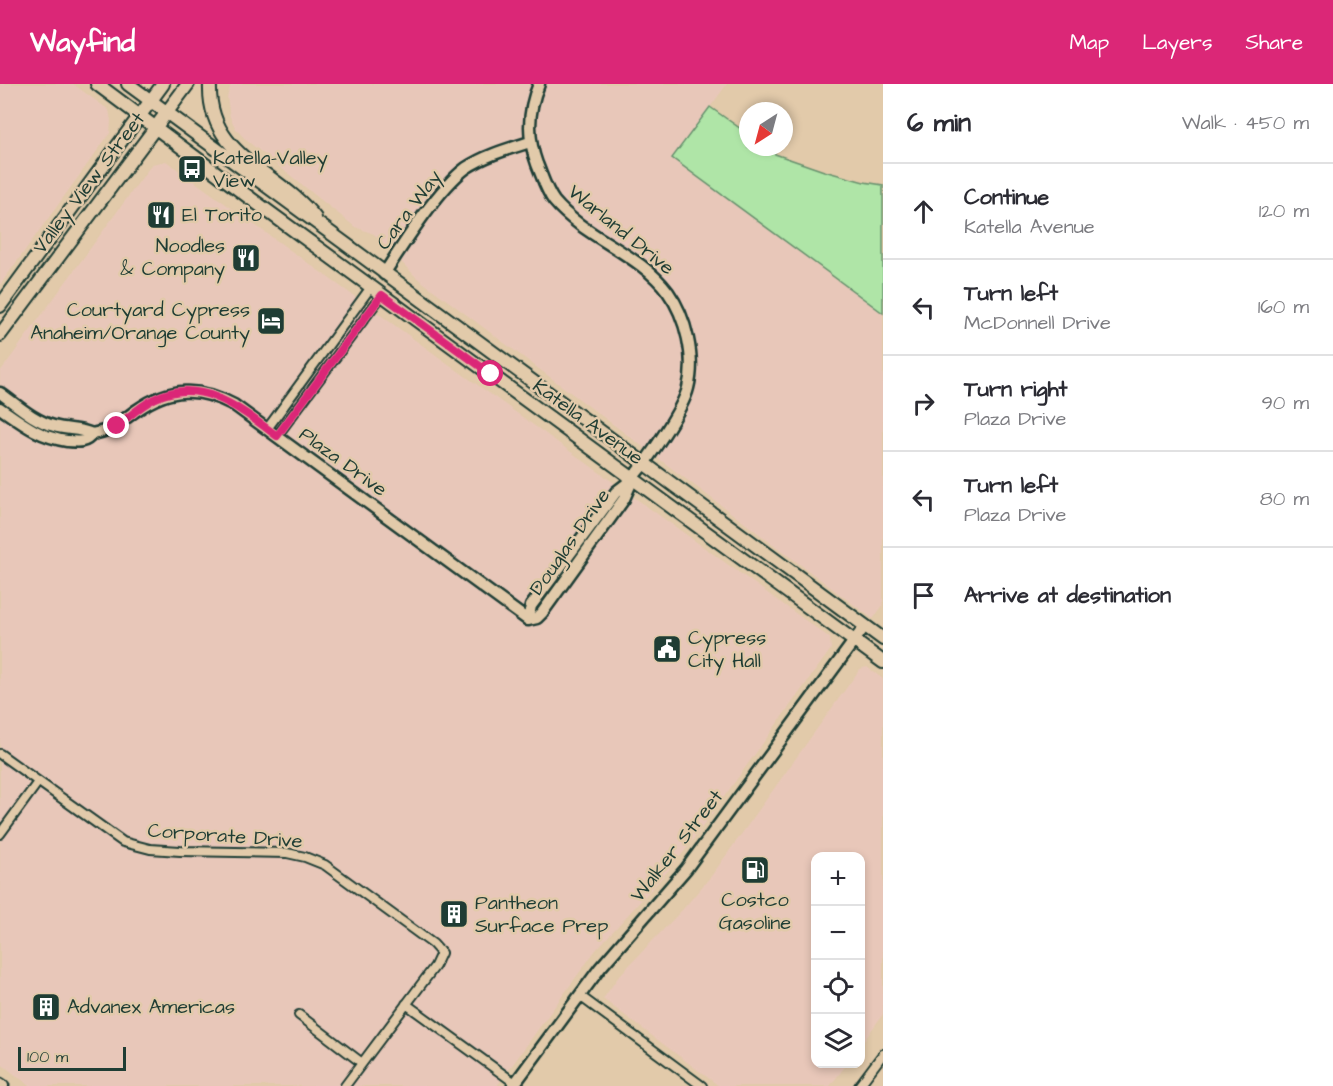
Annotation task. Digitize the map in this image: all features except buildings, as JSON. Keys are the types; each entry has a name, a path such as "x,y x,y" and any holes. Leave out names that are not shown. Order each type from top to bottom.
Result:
{"main road":[{"name":"Katella Avenue","path":"97,84 883,662"},
{"name":"Katella Avenue","path":"128,84 883,639"},
{"name":"Valley View Street","path":"0,306 163,84"},
{"name":"Valley View Street","path":"0,335 188,84"},
{"path":"210,84 211,106 224,138 305,205 323,229"},
{"path":"352,273 378,276 384,273"},
{"path":"377,291 378,283 399,285"}],"street":[{"name":"Warland Drive","path":"539,84 532,100 530,142 547,188 554,200 567,213 647,272 667,292 677,308 686,335 690,359 688,389 677,413 643,464"},
{"name":"Cara Way","path":"384,273 429,210 457,176 468,167 497,152 530,142"},
{"path":"267,429 377,291"},
{"path":"277,436 377,291"},
{"name":"Plaza Drive","path":"0,408 28,428 53,439 79,443 88,440 92,434 117,426 156,398 173,392 206,393 221,398 277,436 528,620"},
{"path":"0,393 50,425 85,430 92,434"},
{"name":"Douglas Drive","path":"528,620 531,606 542,591 616,492 633,478 643,464"},
{"name":"Walker Street","path":"514,1084 600,968 686,869 865,626"},
{"path":"0,754 38,782 0,834"},
{"name":"Corporate Drive","path":"38,782 123,842 170,851 287,853 325,865 423,937 441,953 435,966 406,1004"},
{"path":"580,996 702,1086"},
{"path":"345,1086 406,1004 514,1084"},
{"path":"299,1015 362,1063"},
{"path":"859,1086 883,1054"}],"shaded area":[{"path":"0,84 73,84 109,110 111,121 110,133 0,285"},
{"path":"231,84 727,84 673,158 883,313 883,605 873,619 416,277 374,234 355,227 246,140 236,129 230,117 227,97"},
{"path":"166,161 830,638 831,649 687,848 595,951 497,1086 30,1086 0,1063 0,372 152,164"},
{"path":"867,667 883,679 883,1014 865,1039 865,852 811,852 811,1068 844,1068 830,1086 719,1086 603,999 619,976 712,875 860,669"}],"green space":[{"path":"710,107 739,128 739,156 781,156 824,171 883,185 883,313 672,158"}],"place":[{"name":"Katella-Valley View","path":"192,169"},
{"name":"El Torito","path":"161,215"},
{"name":"Noodles & Company","path":"246,258"},
{"name":"Courtyard Cypress Anaheim/Orange County","path":"271,321"},
{"name":"Cypress City Hall","path":"667,649"},
{"name":"Costco Gasoline","path":"755,870"},
{"name":"Pantheon Surface Prep","path":"454,914"},
{"name":"Advanex Americas","path":"46,1007"}],"route":[{"path":"117,426 156,398 173,392 191,392 206,393 221,398 277,436 382,295 491,374"}]}
